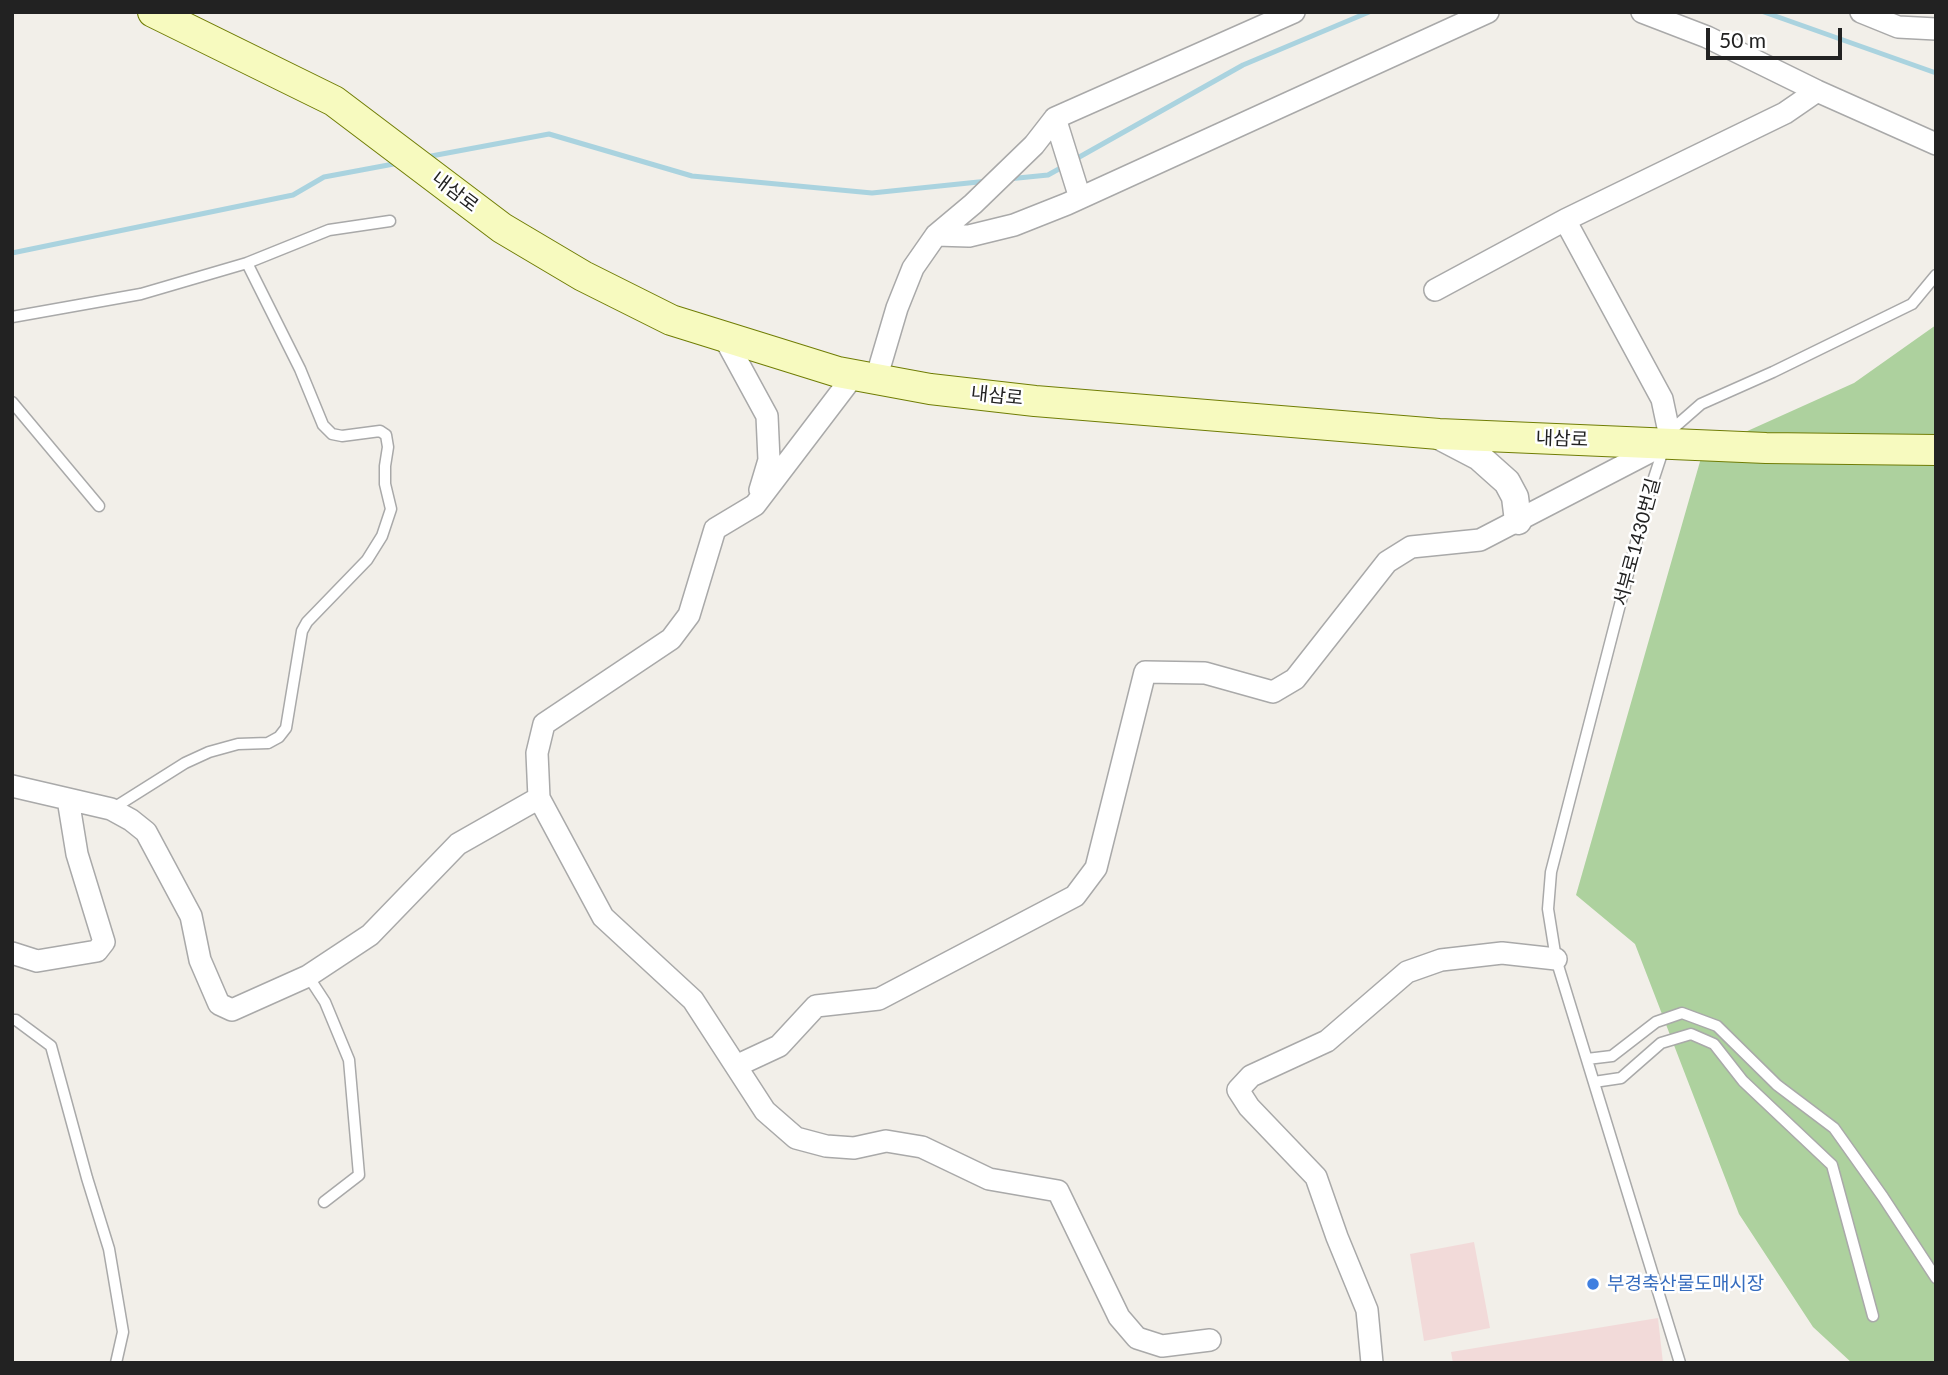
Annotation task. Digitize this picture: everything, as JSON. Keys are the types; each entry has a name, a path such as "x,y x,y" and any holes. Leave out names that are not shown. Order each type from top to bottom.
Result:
{"main road":[{"name":"내삼로","path":"153,12 334,101 502,228 583,276 671,320 865,377 930,389 1035,401 1435,434 1667,438 1936,450"}],"street":[{"path":"936,235 969,236 1014,225 1080,198 1488,12"},
{"path":"1642,12 1707,37 1817,91 1936,144"},
{"path":"1861,12 1898,27 1936,29"},
{"path":"1210,1340 1162,1346 1137,1338 1119,1317 1058,1191 989,1179 922,1147 886,1141 854,1148 796,1138 765,1111 693,1000 603,917 539,798 537,753 544,724 671,639 689,615 715,529 755,505 865,377 913,268 936,235 973,204 1057,124 1284,15"},
{"path":"1435,290 1565,220 1785,113 1817,91"},
{"path":"1057,124 1080,198"},
{"path":"736,1066 779,1046 816,1006 879,999 1075,896 1096,868 1145,672 1205,673 1273,692 1295,679 1387,562 1411,547 1480,540 1667,438 1662,399 1565,220"},
{"path":"724,337 766,416 769,460 755,505"},
{"path":"1435,434 1479,457 1507,482 1516,497 1518,521"},
{"path":"12,786 111,809 146,832 191,916 200,960 219,1004 232,1010 308,976 370,934 458,844 539,798"},
{"path":"12,953 37,961 97,951 104,942 77,853 68,799"},
{"path":"1372,1363 1367,1310 1316,1177 1249,1107 1238,1090 1251,1076 1327,1041 1407,972 1441,960 1502,953 1556,959"}],"lane":[{"path":"12,317 141,294 247,264 329,230 390,221"},
{"path":"111,809 185,762 238,744 268,743 279,737 286,728 302,631 307,622 368,560 382,536 391,509 385,484 388,447 386,435 380,431 342,436 331,434 323,425 300,369 247,264"},
{"path":"1667,438 1701,404 1912,304 1936,275"},
{"path":"12,402 99,506"},
{"name":"서부로1430번길","path":"1667,438 1648,496 1551,872 1548,909 1556,959 1680,1363"},
{"path":"308,976 325,1002 349,1060 359,1175 324,1202"},
{"path":"1587,1059 1612,1056 1656,1022 1682,1013 1717,1026 1777,1085 1834,1128 1936,1278"},
{"path":"12,1020 16,1020 51,1046 109,1249 123,1332 116,1363"},
{"path":"1594,1082 1621,1078 1661,1043 1691,1034 1714,1044 1743,1081 1832,1165 1873,1316"}],"shaded area":[{"path":"1474,1242 1490,1328 1424,1341 1410,1254"},
{"path":"1658,1318 1663,1363 1453,1363 1451,1352"}],"green space":[{"path":"1936,325 1936,1363 1852,1363 1813,1327 1739,1214 1635,944 1576,895 1703,451 1854,383"}],"waterway":[{"path":"1074,160 1243,65 1369,12"},
{"path":"1764,12 1936,73"},
{"path":"426,157 549,134 692,176 872,193 988,181"},
{"path":"12,253 293,195 324,177 399,163"},
{"path":"1008,179 1048,175 1066,165"}],"place":[{"name":"부경축산물도매시장","path":"1593,1284"}]}
